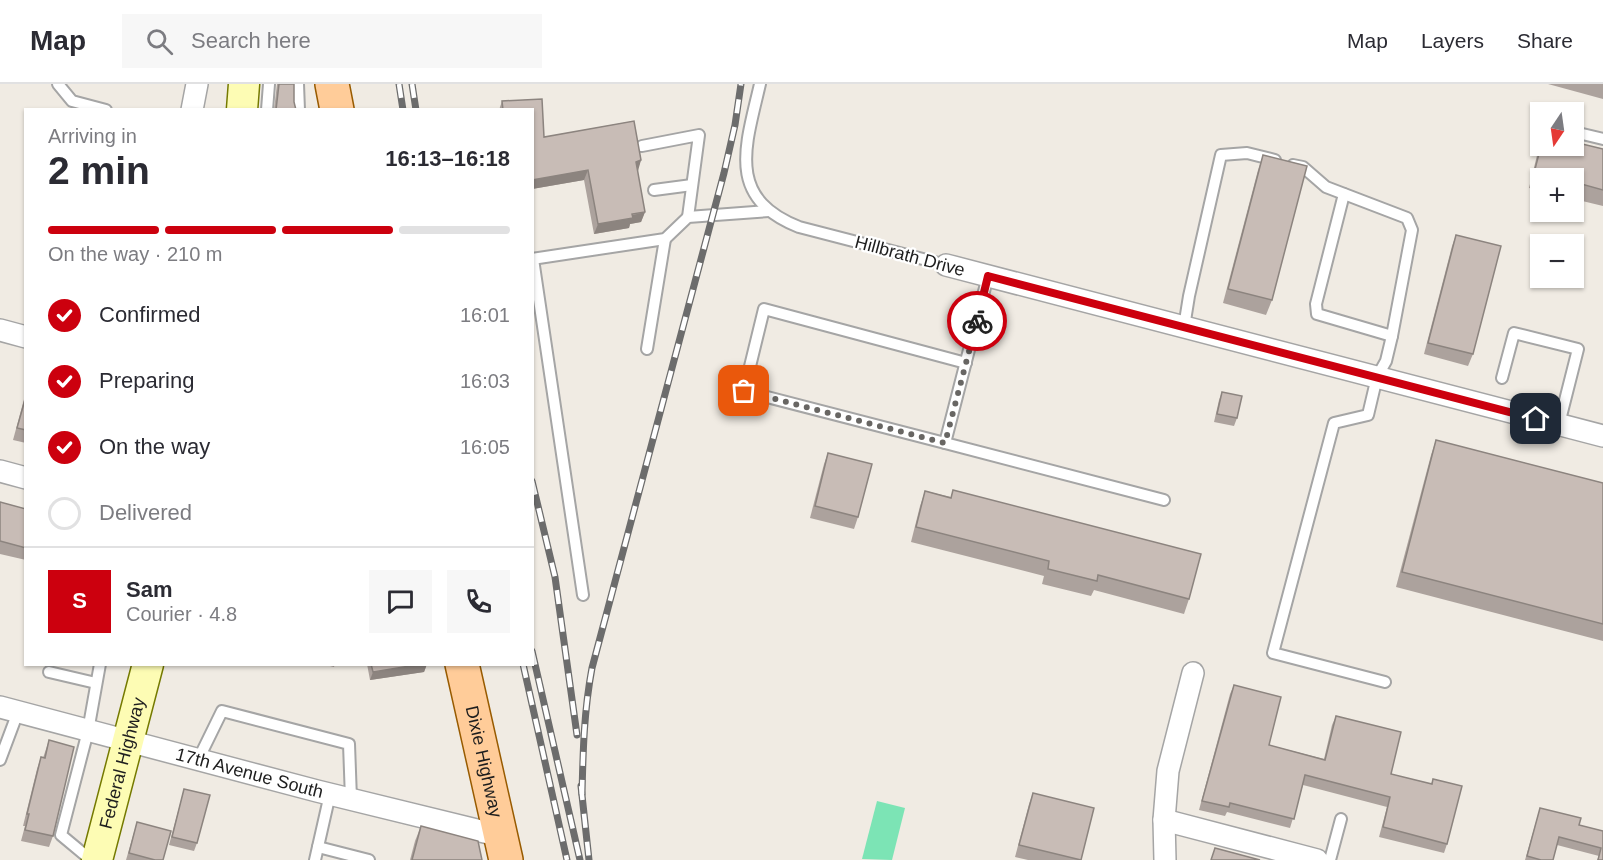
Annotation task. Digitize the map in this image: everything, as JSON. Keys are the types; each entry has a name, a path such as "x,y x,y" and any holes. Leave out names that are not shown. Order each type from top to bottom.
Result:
{"main road":[{"path":"242,108 244,84"},
{"path":"332,84 337,108"},
{"name":"Federal Highway","path":"97,860 148,666"},
{"name":"Dixie Highway","path":"462,666 503,848"}],"street":[{"path":"192,108 197,84"},
{"name":"Hillbrath Drive","path":"946,266 1603,436"},
{"path":"0,330 24,336"},
{"path":"0,471 24,477"},
{"path":"1165,860 1164,820 1168,771 1193,673"},
{"name":"17th Avenue South","path":"9,710 341,797 503,848"},
{"path":"1164,820 1317,860"}],"lane":[{"path":"58,84 72,100 99,108"},
{"path":"267,108 269,84"},
{"path":"298,84 299,108"},
{"name":"Hillbrath Drive","path":"760,84 745,154 749,181 755,194 769,211 785,222 800,227 946,266"},
{"path":"1584,134 1603,139"},
{"path":"642,146 699,135 688,217"},
{"path":"1184,327 1221,156 1247,153 1303,167 1326,187 1407,218 1412,230 1386,361 1377,378 1368,414 1334,423 1273,653 1385,682"},
{"path":"654,190 692,185"},
{"path":"1344,194 1316,304 1317,314 1392,336"},
{"path":"534,259 664,239 688,217 769,211"},
{"path":"647,349 664,239"},
{"path":"534,266 583,595"},
{"path":"945,443 988,276"},
{"path":"966,363 764,309 744,391 1164,500"},
{"path":"1502,378 1514,333 1578,349 1558,424"},
{"path":"91,860 61,835 88,731 100,666"},
{"path":"49,672 96,683"},
{"path":"0,760 9,710"},
{"path":"198,760 222,711 349,744 341,797 318,847 315,860"},
{"path":"1330,860 1341,819"},
{"path":"318,847 369,860"}],"green space":[{"path":"877,801 905,808 892,860 862,859"}],"building":[{"path":"279,84 294,84 296,108 276,108"},
{"path":"542,99 544,137 634,121 641,160 636,162 645,212 632,214 633,218 598,224 588,170 534,180 534,108 503,108 502,101"},
{"path":"1584,144 1603,149 1603,190 1584,185 1584,168 1535,168 1538,156 1584,156"},
{"path":"1263,155 1307,166 1272,300 1228,289"},
{"path":"1456,235 1501,246 1473,354 1428,343"},
{"path":"1222,392 1242,396 1237,418 1217,414"},
{"path":"24,403 24,430 17,428"},
{"path":"1436,440 1603,483 1603,624 1402,572"},
{"path":"828,453 872,464 858,517 815,506"},
{"path":"953,490 1201,554 1189,599 1098,575 1097,581 1048,569 1049,561 916,527 925,491 951,498"},
{"path":"0,502 24,508 24,547 0,541"},
{"path":"372,666 410,666 373,672"},
{"path":"1234,685 1281,697 1269,745 1325,760 1336,716 1401,732 1391,774 1432,784 1433,779 1462,786 1447,844 1383,827 1390,797 1305,775 1294,819 1230,803 1229,807 1202,801"},
{"path":"49,740 74,747 53,836 25,830 41,757 45,758"},
{"path":"184,789 210,795 197,843 172,837"},
{"path":"1033,793 1094,808 1081,860 1019,845"},
{"path":"1540,808 1581,818 1579,825 1603,831 1603,860 1598,860 1601,848 1559,837 1553,860 1541,860 1527,856"},
{"path":"137,822 171,831 163,860 129,853"},
{"path":"421,826 478,841 482,860 412,860"},
{"path":"1215,848 1260,860 1211,860"}],"railway":[{"path":"399,84 403,108"},
{"path":"412,84 416,108"},
{"path":"582,794 583,746 592,668 724,173 741,84"},
{"path":"534,489 555,577 577,735"},
{"path":"534,660 580,860"},
{"path":"523,666 567,860"},
{"path":"581,786 589,860"}],"way so far":[{"path":"744,391 945,443 977,321"}],"route":[{"path":"977,321 988,276 1536,419"}]}
